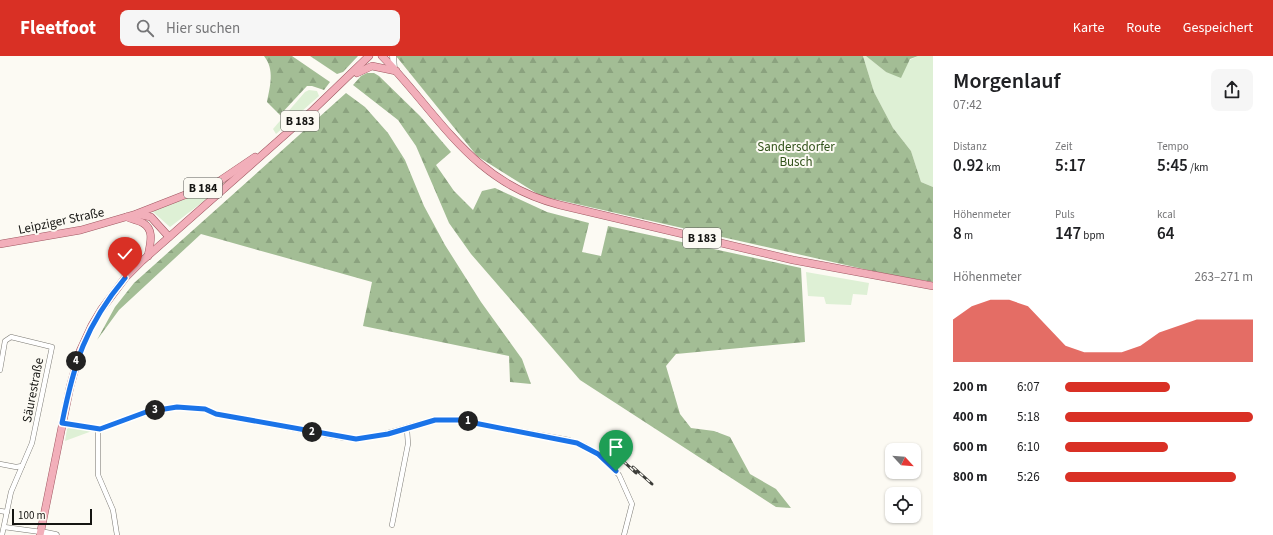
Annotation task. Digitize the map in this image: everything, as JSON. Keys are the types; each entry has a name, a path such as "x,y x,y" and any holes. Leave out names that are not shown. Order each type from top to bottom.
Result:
{"main road":[{"name":"B 183","path":"41,534 74,369 92,325 120,284 148,256 335,89 369,56"},
{"name":"B 183","path":"382,56 472,158 494,176 529,195 567,206 793,260 933,286"},
{"name":"B 183","path":"350,75 358,73 368,66 395,70"},
{"name":"B 184","path":"128,217 218,182 233,174 253,158 264,153"},
{"path":"136,214 151,217 169,237"},
{"path":"128,217 143,223 150,230 151,238 148,256"},
{"name":"Leipziger Straße","path":"0,244 70,232 128,217"}],"street":[{"path":"393,56 395,70"},
{"name":"Säurestraße","path":"0,370 5,341 11,337 52,347 38,422 19,478 11,492 2,535"},
{"path":"62,423 98,429 146,412 186,406 205,409 216,414 344,438 367,438 407,429 435,420 459,420 569,440 585,446 612,466 619,476 628,492 632,504 624,535"},
{"path":"98,429 98,476 113,510 117,535"},
{"path":"392,525 408,444 407,429"},
{"path":"0,464 16,467 22,466"},
{"path":"0,511 6,512"},
{"path":"4,527 41,534 56,535"}],"green space":[{"path":"264,56 292,56 330,82 324,90 307,86 280,115 267,102 271,72"},
{"path":"310,56 358,56 343,72 337,74"},
{"name":"Sandersdorfer Busch","path":"396,56 863,56 874,92 893,128 911,151 921,182 933,187 933,282 890,275 541,196 477,156"},
{"path":"863,56 866,56 886,72 918,56 933,56 933,187 921,182 911,151 893,128 874,92"},
{"path":"866,56 918,56 910,59 901,78 886,72"},
{"path":"367,73 374,73 379,76 420,116 451,152 436,165 454,191 473,210 482,191 495,188 547,212 589,223 582,252 601,256 608,226 801,268 805,342 676,354 666,366 680,414 691,428 714,431 730,437 750,474 776,489 791,508 776,507 580,380 471,254 449,223 416,146 398,120 353,85 361,76"},
{"path":"309,90 317,91 319,96 276,134 273,129 305,92"},
{"path":"346,93 365,107 388,133 405,160 424,206 445,245 481,302 522,359 531,384 510,382 509,356 363,326 372,282 201,234 119,310 97,340 115,307 134,283"},
{"path":"228,178 230,181 170,227 151,210"},
{"path":"806,272 869,283 867,295 853,294 851,305 826,304 824,297 808,296"},
{"path":"70,427 92,431 65,441 67,429"}],"railway":[{"path":"610,449 636,473"},
{"path":"633,467 652,484"}],"route":[{"path":"125,278 96,317 83,342 74,369 62,423 100,429 146,412 186,406 205,409 216,414 356,439 378,437 435,420 452,419 476,422 569,440 592,450 616,471"}]}
